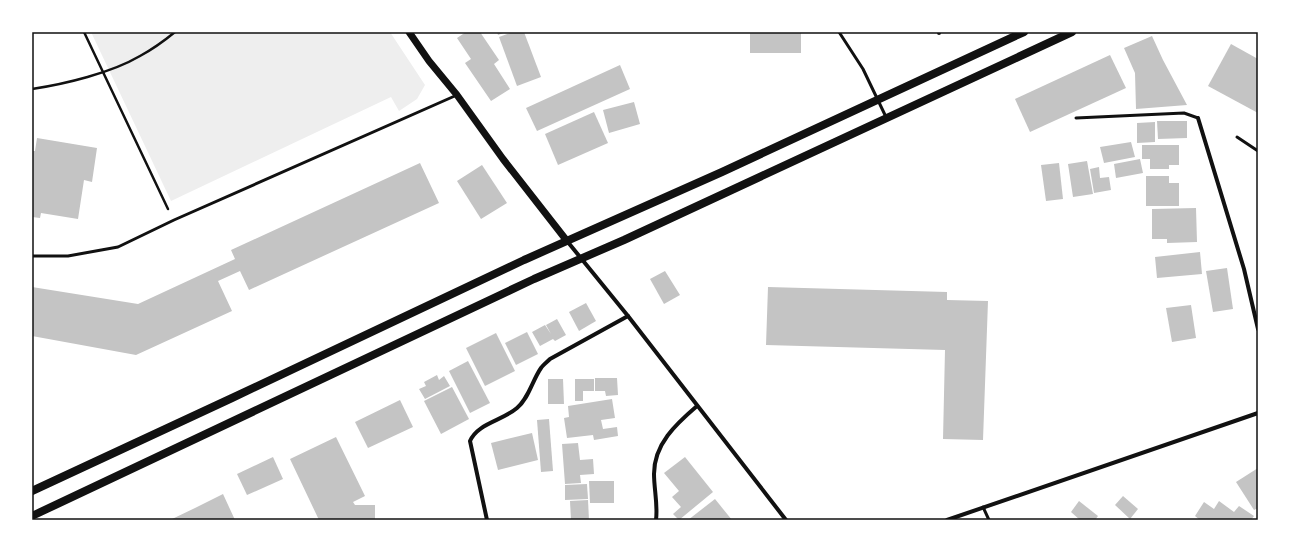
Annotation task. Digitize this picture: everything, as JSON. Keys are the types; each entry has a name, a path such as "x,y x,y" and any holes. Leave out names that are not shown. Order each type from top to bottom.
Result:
{"main road":[{"path":"32,491 524,260 878,100 1024,32"},
{"path":"32,516 534,279 581,259 1072,32"}],"street":[{"path":"409,32 503,159 581,259 628,316 786,520"},
{"path":"1198,118 1244,269 1258,329"},
{"path":"486,520 470,441 473,435 481,428 507,416 518,407 526,397 541,368 550,359 628,316"},
{"path":"656,520 654,472 657,454 665,438 678,422 697,406"},
{"path":"947,520 1258,413"}],"lane":[{"path":"839,32 863,69 887,118"},
{"path":"32,256 68,256 118,247 174,220 457,95"},
{"path":"1076,118 1184,114 1198,118"},
{"path":"1237,137 1258,151"},
{"path":"982,507 989,520"}],"path":[{"path":"84,32 174,220"},
{"path":"32,89 52,86 103,72 139,57 160,44 175,32"}],"shaded area":[{"path":"91,32 390,32 425,85 417,99 399,111 391,97 171,201"}],"building":[{"path":"466,32 480,32 499,60 494,64 510,89 491,101 465,63 471,59 457,38"},
{"path":"497,32 506,32 498,35"},
{"path":"513,32 524,32 541,77 517,86 499,37"},
{"path":"750,32 801,32 801,53 750,53"},
{"path":"1152,36 1187,105 1136,109 1135,73 1124,48"},
{"path":"1231,44 1258,59 1258,113 1208,86"},
{"path":"1110,55 1126,88 1030,132 1015,99"},
{"path":"620,65 630,89 537,131 526,108"},
{"path":"634,102 640,124 609,133 603,110"},
{"path":"594,112 608,143 558,165 545,134"},
{"path":"1157,121 1187,121 1187,138 1158,139"},
{"path":"1155,122 1155,142 1137,143 1137,123"},
{"path":"37,138 97,148 92,182 84,180 78,219 41,213 40,218 32,217 32,151 35,151"},
{"path":"1131,142 1135,157 1104,163 1100,147"},
{"path":"1142,145 1179,145 1179,165 1169,165 1169,169 1150,169 1150,159 1142,159"},
{"path":"1140,159 1143,173 1116,178 1114,164"},
{"path":"1087,161 1093,194 1073,197 1068,164"},
{"path":"420,163 439,203 249,290 240,271 218,281 232,311 136,355 32,336 32,287 138,304 235,259 231,250"},
{"path":"1059,163 1063,199 1046,201 1041,165"},
{"path":"482,165 507,203 481,219 457,181"},
{"path":"1099,167 1100,178 1109,177 1111,190 1094,193 1090,169"},
{"path":"1146,176 1169,176 1169,183 1179,183 1179,206 1146,206"},
{"path":"1196,208 1197,242 1167,243 1167,239 1152,239 1152,209"},
{"path":"1200,252 1202,274 1157,278 1155,257"},
{"path":"1227,268 1233,309 1213,312 1206,271"},
{"path":"665,271 680,295 664,304 650,279"},
{"path":"768,287 947,292 947,300 988,301 983,440 943,439 945,350 766,345"},
{"path":"586,303 596,321 579,331 569,312"},
{"path":"1191,305 1196,338 1172,342 1166,308"},
{"path":"557,319 566,335 555,341 553,339 540,346 532,332 545,325 551,334 546,325"},
{"path":"527,332 538,354 516,365 505,343"},
{"path":"496,333 515,371 485,386 466,348"},
{"path":"468,361 490,403 470,413 449,371"},
{"path":"437,375 439,380 444,376 450,386 425,399 419,389 426,386 424,382"},
{"path":"595,378 617,378 618,395 606,396 605,391 595,391"},
{"path":"548,379 563,379 564,404 548,404"},
{"path":"575,379 594,379 594,391 583,391 583,401 575,401"},
{"path":"452,387 469,419 441,434 424,401"},
{"path":"612,399 615,418 601,420 603,429 617,427 618,436 594,440 593,435 567,438 564,418 569,417 568,406"},
{"path":"400,400 413,427 368,448 355,422"},
{"path":"549,419 553,471 541,472 537,420"},
{"path":"532,433 538,460 498,470 491,443"},
{"path":"336,437 365,496 353,502 355,505 375,505 375,520 319,520 290,459"},
{"path":"578,443 580,460 593,459 594,474 580,475 581,483 565,484 562,444"},
{"path":"273,457 283,479 247,495 237,474"},
{"path":"685,457 713,492 679,520 673,514 681,507 672,497 679,491 664,473"},
{"path":"1258,468 1258,508 1254,510 1236,482"},
{"path":"589,481 614,481 614,503 590,503"},
{"path":"587,484 588,499 565,500 565,485"},
{"path":"223,494 235,520 170,520 195,508"},
{"path":"1123,496 1138,509 1130,519 1115,505"},
{"path":"715,499 732,520 688,520"},
{"path":"588,500 589,520 571,520 570,501"},
{"path":"1079,501 1098,516 1095,520 1080,520 1071,512"},
{"path":"1219,501 1234,512 1239,506 1254,516 1251,520 1200,520 1195,516 1204,502 1214,509"}]}
